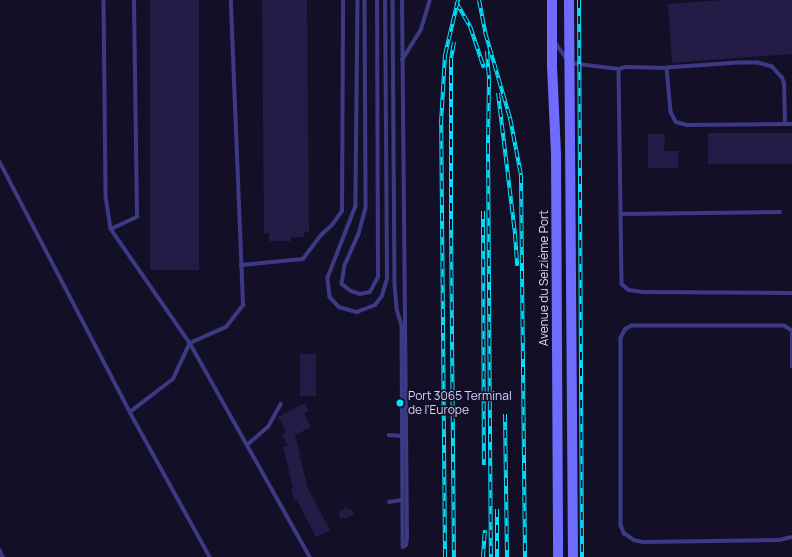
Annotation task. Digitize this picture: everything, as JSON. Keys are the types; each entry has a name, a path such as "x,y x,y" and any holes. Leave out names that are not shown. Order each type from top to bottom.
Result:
{"main road":[{"name":"Avenue du Seizième Port","path":"552,0 556,162 558,557"},
{"path":"569,0 573,557"}],"lane":[{"path":"104,0 106,197 111,229 190,343 310,557"},
{"path":"111,229 137,217 134,0"},
{"path":"130,412 173,379 190,343 226,327 243,305 231,0"},
{"path":"242,265 303,259 342,211 343,0"},
{"path":"358,0 356,206 328,278 330,297 339,307 357,312 375,305 382,296 387,278 385,0"},
{"path":"364,0 366,208 359,234 345,265 342,284 350,291 360,294 370,292 378,277 377,0"},
{"path":"393,0 395,285 397,309 403,325 407,538 406,545 403,547 402,500 403,325 402,0"},
{"path":"402,60 421,29 430,0"},
{"path":"552,38 570,63 619,69 626,67 667,68 738,63 758,63 772,67 782,78 784,84 784,124"},
{"path":"667,68 671,112 676,122 687,125 792,124"},
{"path":"619,69 622,284 629,290 643,292 792,293"},
{"path":"0,162 130,412 210,557"},
{"path":"0,173 5,171"},
{"path":"621,214 780,212"},
{"path":"792,326 632,326 626,329 621,338 621,525 624,534 643,542 779,540 792,537"},
{"path":"784,326 792,331 792,367"},
{"path":"247,446 268,427 281,404"},
{"path":"389,435 402,436"},
{"path":"389,502 402,500"},
{"path":"0,550 4,557"}],"building":[{"path":"150,0 199,0 199,270 150,270"},
{"path":"262,0 307,0 309,232 304,232 304,237 291,237 291,241 269,241 269,233 264,233"},
{"path":"721,0 792,0 792,54 672,63 668,4"},
{"path":"708,133 792,133 792,164 708,164"},
{"path":"648,134 665,134 664,151 678,151 678,168 648,168"},
{"path":"300,354 316,354 316,396 300,396"},
{"path":"305,403 309,411 304,414 311,427 295,435 308,489 330,530 316,537 297,500 295,501 293,496 291,489 293,488 283,447 288,446 282,435 286,432 278,417"},
{"path":"347,507 349,510 351,509 354,514 345,519 344,517 341,519 338,513"}],"railway":[{"path":"445,557 441,124 445,55 458,0"},
{"path":"479,0 485,32 510,118 521,175 525,557"},
{"path":"579,0 582,557"},
{"path":"456,2 470,26 484,68"},
{"path":"454,42 451,59 454,557"},
{"path":"487,51 489,79 488,146 491,557"},
{"path":"498,93 515,234 517,266"},
{"path":"483,211 484,465"},
{"path":"505,414 507,557"},
{"path":"497,509 497,557"},
{"path":"483,557 485,530"}],"place":[{"name":"Port 3065 Terminal de l'Europe","path":"400,403"}]}
